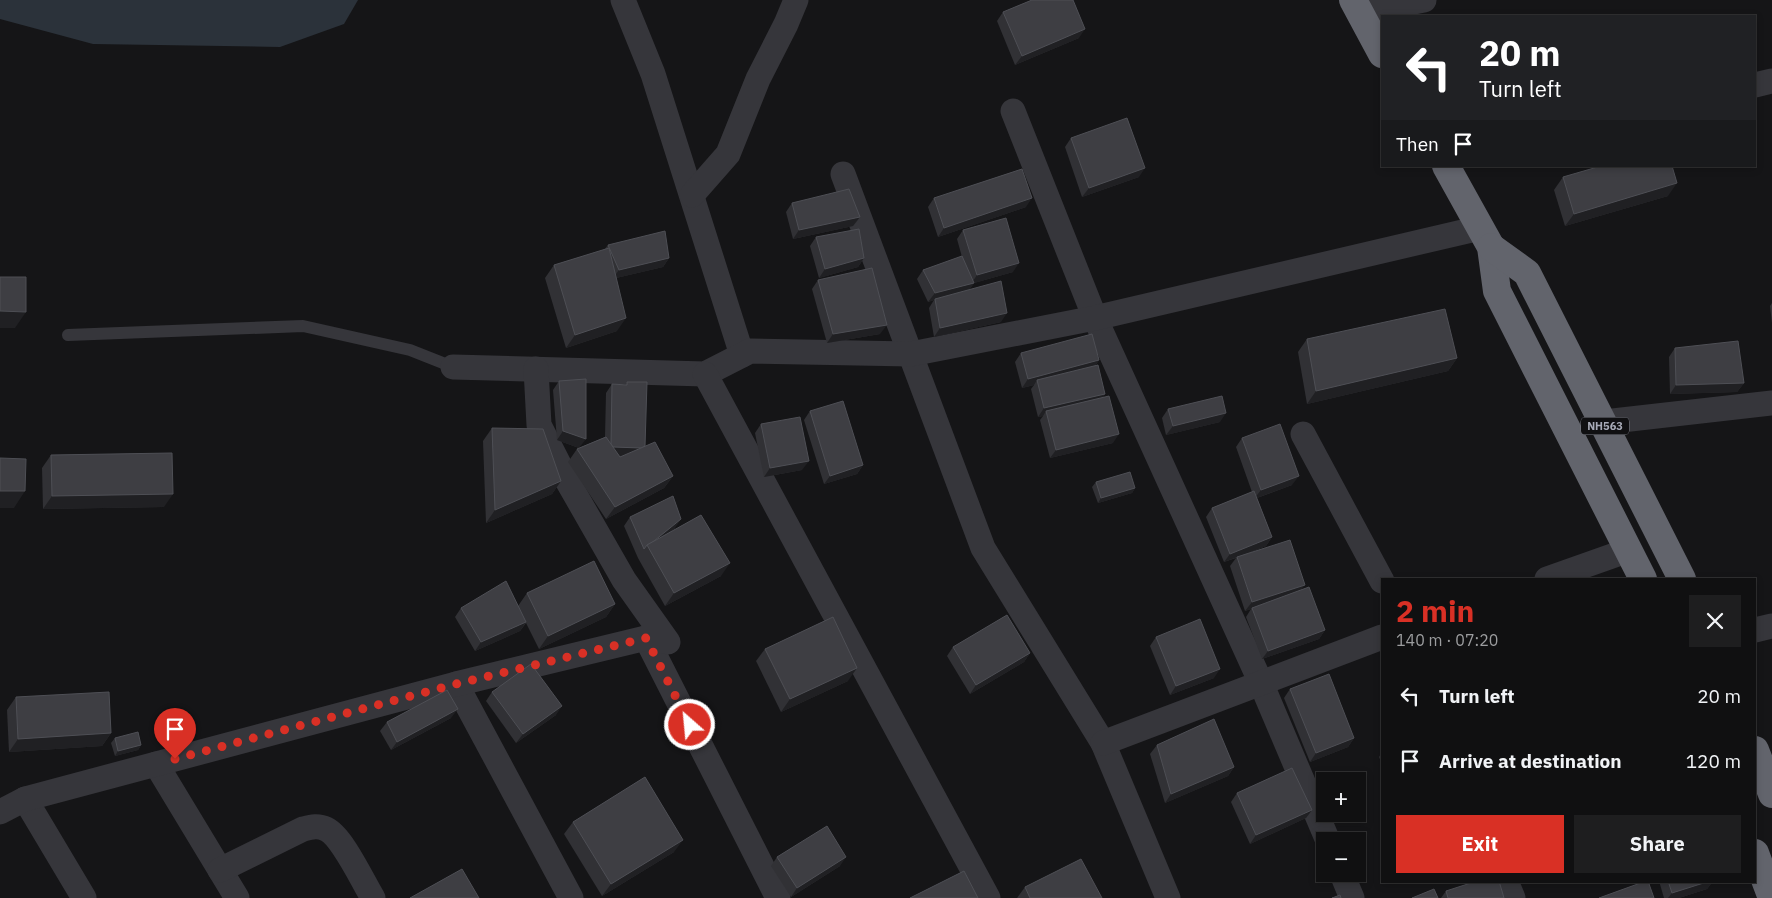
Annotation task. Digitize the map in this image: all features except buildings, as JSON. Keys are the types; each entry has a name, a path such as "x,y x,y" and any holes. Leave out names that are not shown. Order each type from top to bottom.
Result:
{"highway":[{"path":"1356,6 1381,52"},
{"name":"NH563","path":"1447,167 1485,238 1497,291 1643,578"},
{"name":"NH563","path":"1485,238 1527,273 1682,578"},
{"path":"1756,753 1772,794"},
{"path":"1756,856 1772,898"}],"street":[{"path":"624,0 653,74 742,355"},
{"path":"692,195 728,154 758,79 796,0"},
{"path":"1356,6 1424,0"},
{"path":"1756,85 1772,81"},
{"path":"1013,111 1095,318 1261,683 1324,832"},
{"path":"843,174 912,354 983,548 1103,743 1168,898"},
{"path":"453,366 705,374 750,352 912,354 1485,238"},
{"path":"0,812 25,799 456,684 646,638 668,642 624,580 568,482 539,425 536,369"},
{"path":"705,374 988,898"},
{"path":"1604,422 1772,404"},
{"path":"1303,434 1381,579"},
{"path":"1550,578 1629,550"},
{"path":"1756,630 1772,626"},
{"path":"646,638 778,898"},
{"path":"1103,743 1381,638"},
{"path":"456,684 572,898"},
{"path":"156,764 237,898"},
{"path":"25,799 84,898"},
{"path":"220,870 303,829 316,826 328,830 341,842 372,898"},
{"path":"1345,882 1352,898"},
{"path":"1507,883 1512,898"}],"lane":[{"path":"68,335 303,326 410,350 453,366"}],"shaded area":[{"path":"0,0 358,0 344,24 280,47 93,44 0,19"}],"route":[{"path":"175,759 456,684 646,638 690,725"}]}
